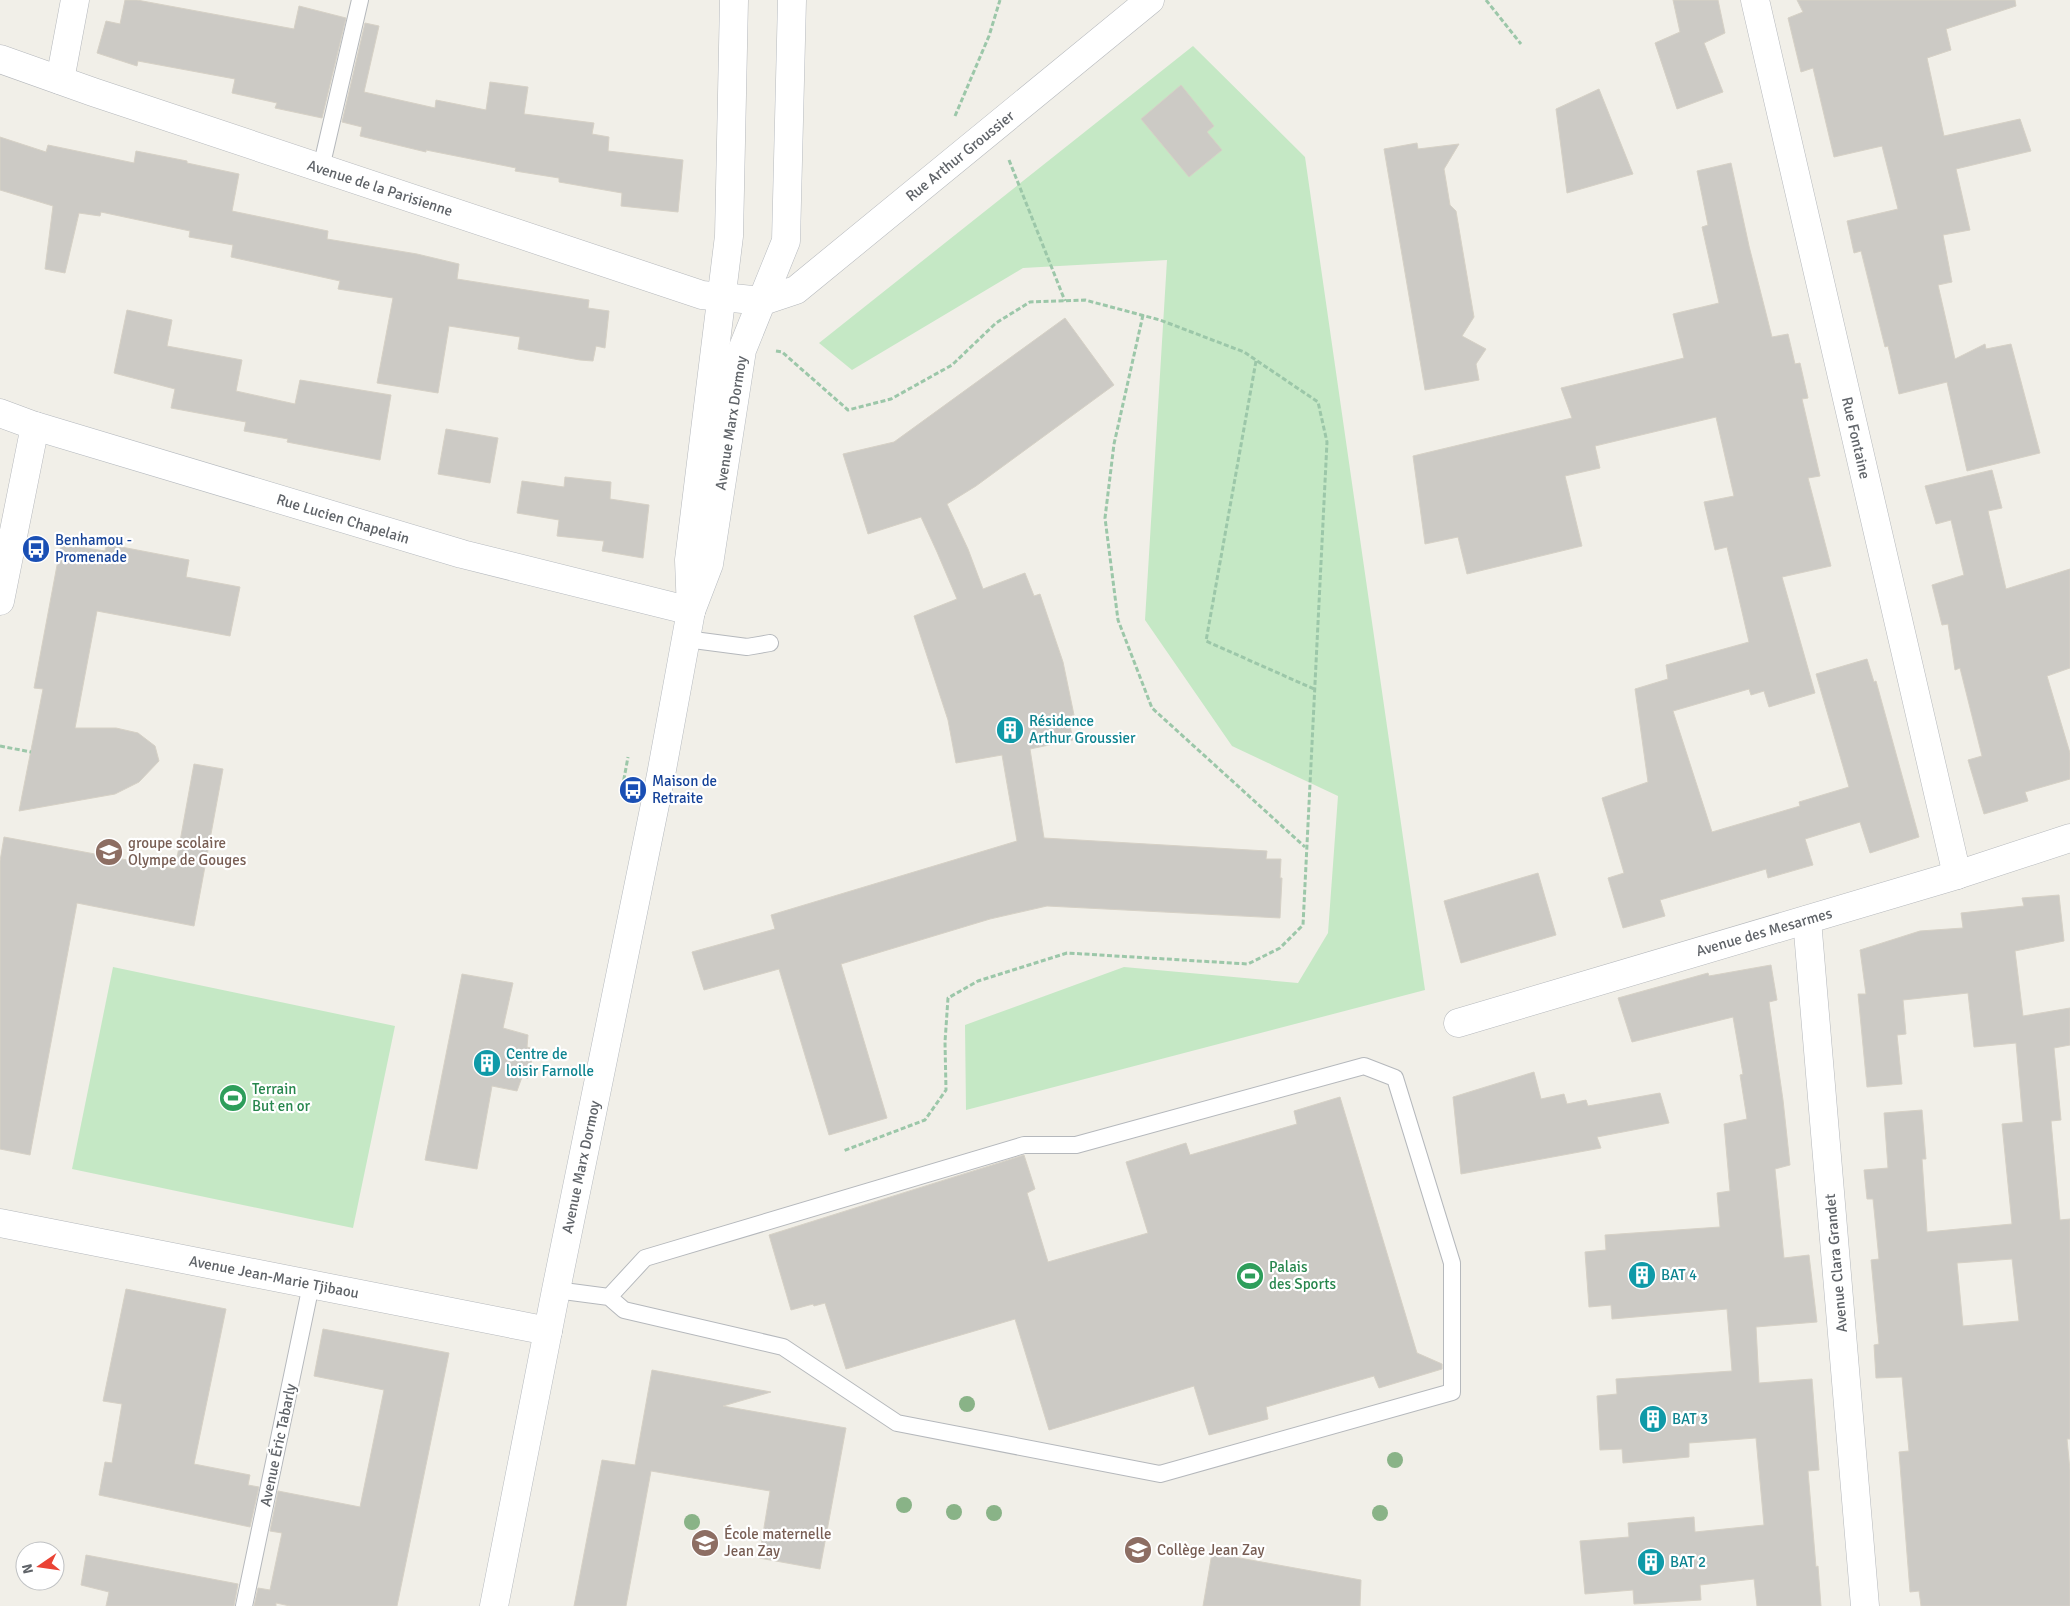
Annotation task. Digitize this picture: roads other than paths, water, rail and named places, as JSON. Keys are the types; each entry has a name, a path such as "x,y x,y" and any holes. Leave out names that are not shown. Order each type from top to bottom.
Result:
{"street":[{"path":"60,80 76,0"},
{"name":"Avenue Marx Dormoy","path":"494,1606 661,774 686,639 690,611 689,560 729,236 734,0"},
{"name":"Avenue Marx Dormoy","path":"690,611 709,564 742,350 786,241 792,0"},
{"name":"Rue Arthur Groussier","path":"763,301 796,290 1150,0"},
{"name":"Rue Fontaine","path":"1755,0 1957,875"},
{"name":"Avenue de la Parisienne","path":"0,59 693,292 722,298 763,301"},
{"name":"Rue Lucien Chapelain","path":"0,413 35,426 462,554 690,611"},
{"path":"0,600 35,426"},
{"name":"Avenue des Mesarmes","path":"1458,1023 1957,875 2070,838"},
{"name":"Avenue Clara Grandet","path":"1807,920 1865,1606"},
{"name":"Avenue Jean-Marie Tjibaou","path":"0,1223 548,1331"}],"lane":[{"path":"321,168 360,0"},
{"path":"686,639 747,647 770,643"},
{"path":"556,1290 609,1297 624,1310 783,1347 898,1423 1160,1474 1452,1392 1452,1263 1395,1078 1364,1066 1076,1145 1024,1145 645,1258 609,1297"},
{"name":"Avenue Éric Tabarly","path":"244,1606 311,1285"}],"place":[{"name":"Benhamou - Promenade","path":"36,549"},
{"name":"Résidence Arthur Groussier","path":"1010,730"},
{"name":"Maison de Retraite","path":"633,790"},
{"name":"groupe scolaire Olympe de Gouges","path":"109,852"},
{"name":"Centre de loisir Farnolle","path":"487,1063"},
{"name":"Terrain But en or","path":"233,1098"},
{"name":"BAT 4","path":"1642,1275"},
{"name":"Palais des Sports","path":"1250,1276"},
{"name":"BAT 3","path":"1653,1419"},
{"name":"École maternelle Jean Zay","path":"705,1543"},
{"name":"Collège Jean Zay","path":"1138,1550"},
{"name":"BAT 2","path":"1651,1562"}]}
